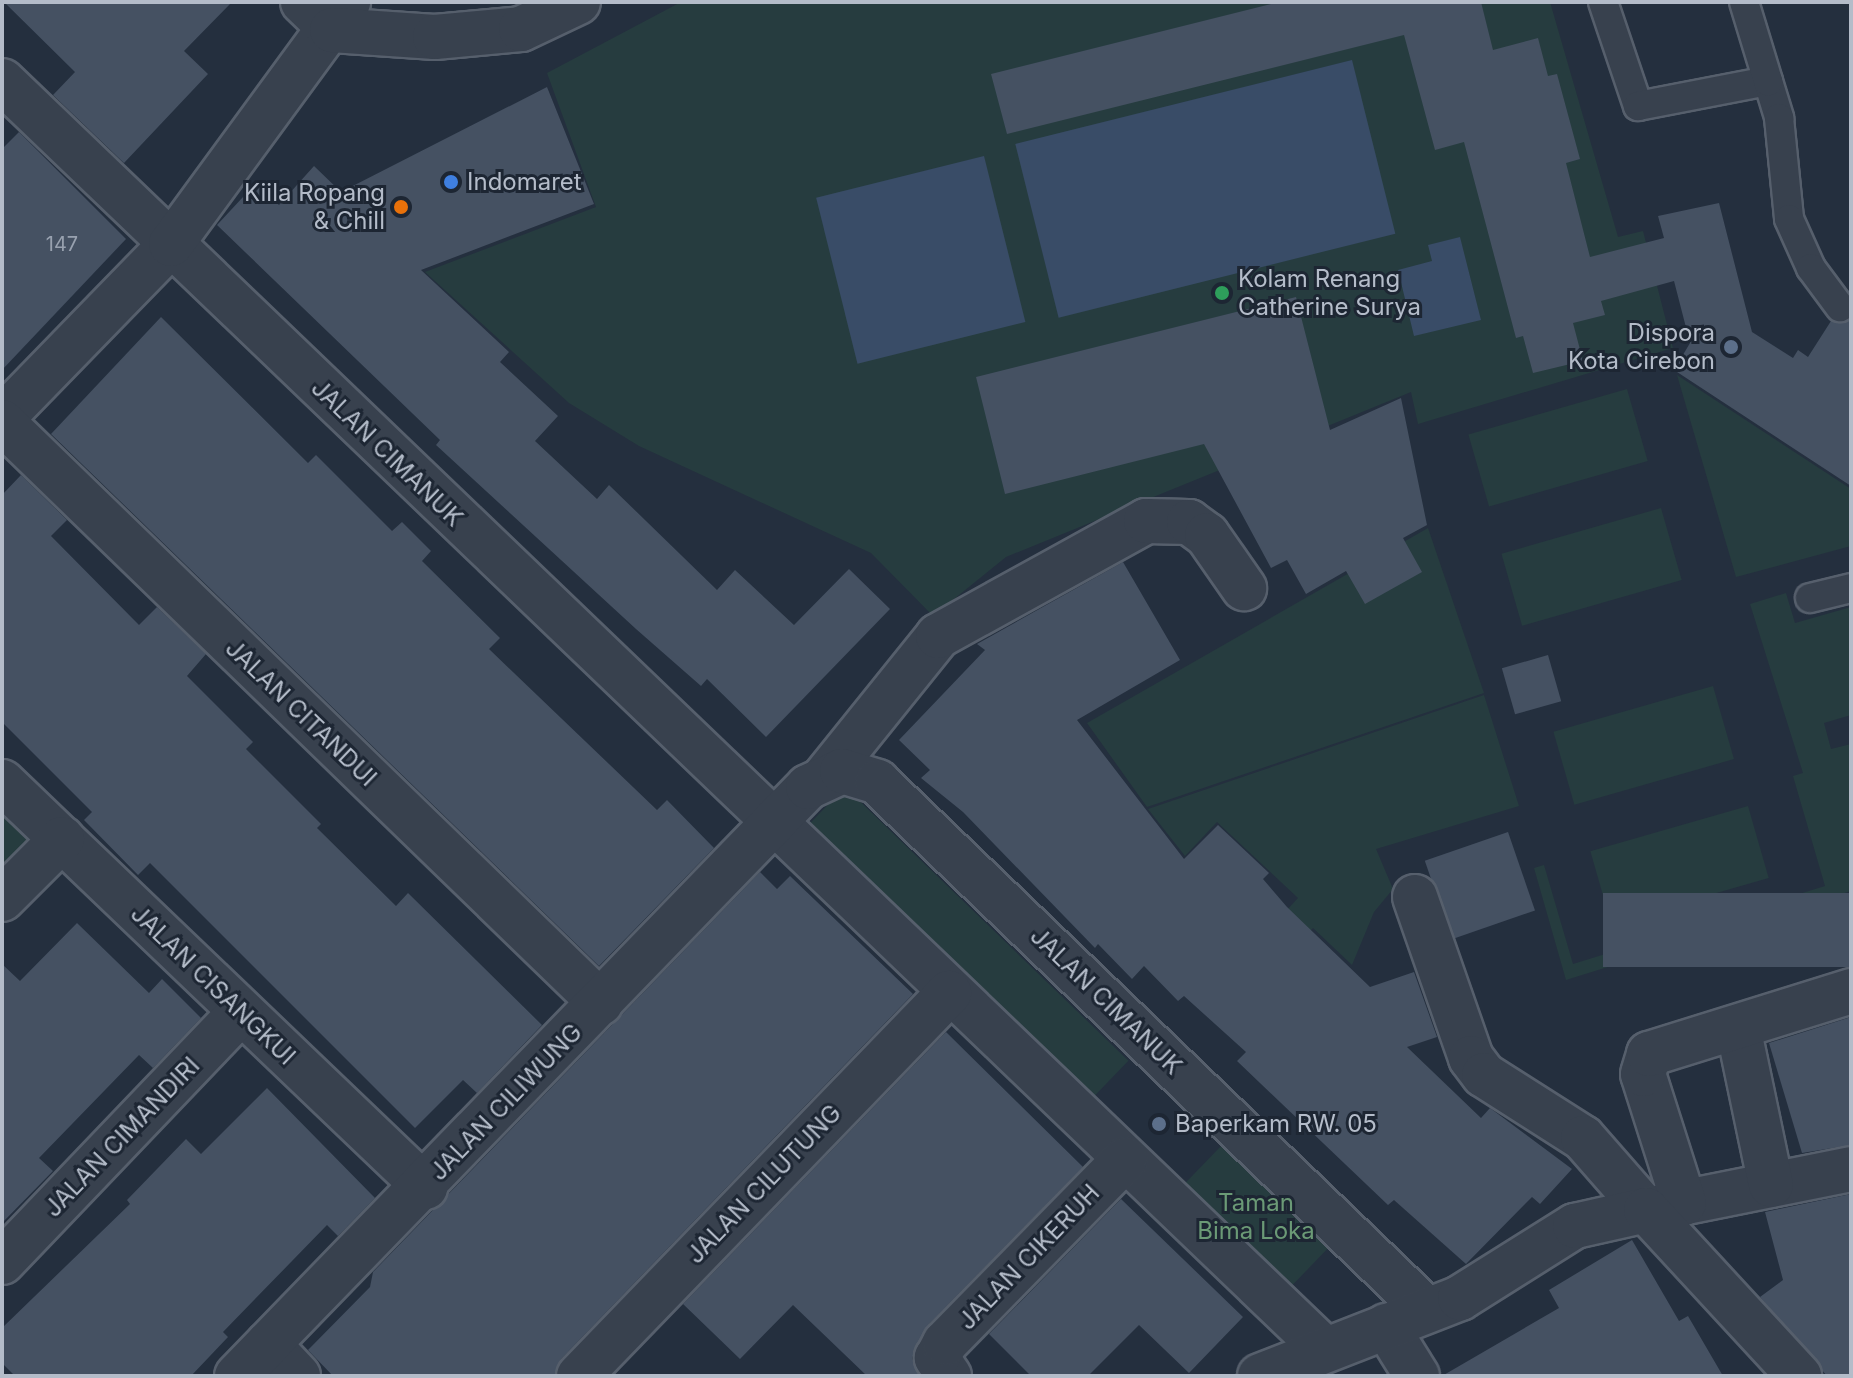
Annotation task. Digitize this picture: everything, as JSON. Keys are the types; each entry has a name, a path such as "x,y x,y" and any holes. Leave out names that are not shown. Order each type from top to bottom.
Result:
{"street":[{"path":"2,420 171,244 191,209 328,11 484,34 521,29 578,2"},
{"name":"JALAN CIMANUK","path":"2,81 772,824 1323,1348"},
{"name":"JALAN CITANDUI","path":"2,420 601,1003"},
{"path":"772,824 824,778 938,636 1146,521 1169,517 1189,522 1207,535 1244,588"},
{"name":"JALAN CIMANUK","path":"824,778 858,771 877,782 1426,1309"},
{"name":"JALAN CISANGKUI","path":"2,782 425,1187"},
{"name":"JALAN CILIWUNG","path":"237,1376 425,1187 772,824"},
{"path":"2,899 62,839"},
{"path":"1415,897 1471,1058 1484,1075 1583,1138 1665,1206 1799,1376"},
{"path":"1665,1206 1643,1074 1649,1054 1851,991"},
{"name":"JALAN CILUTUNG","path":"579,1376 949,993"},
{"name":"JALAN CIMANDIRI","path":"2,1262 241,1012"},
{"path":"1738,1027 1771,1185"},
{"name":"JALAN CIKERUH","path":"943,1367 1125,1159"},
{"path":"1260,1376 1489,1282 1575,1226 1851,1169"},
{"path":"1386,1326 1417,1376"},
{"path":"268,1344 298,1376"}],"lane":[{"path":"1603,2 1638,106 1768,81"},
{"path":"1744,2 1779,118 1789,219 1811,268 1840,307"},
{"path":"1810,598 1851,588"}],"green space":[{"name":"Kolam Renang Catherine Surya","path":"681,2 1550,2 1618,237 1643,231 1673,348 1418,424 1411,392 1006,557 933,616 871,553 639,446 569,403 425,272 596,207 547,73"},
{"path":"1677,375 1851,489 1851,546 1736,577"},
{"path":"1627,389 1648,461 1489,507 1468,434"},
{"path":"1661,508 1682,580 1522,626 1501,554"},
{"path":"1428,528 1484,693 1147,807 1087,723"},
{"path":"1786,593 1795,623 1851,607 1851,715 1824,723 1831,749 1851,744 1851,891 1566,980 1534,868 1544,865 1573,964 1825,886 1793,776 1803,773 1750,604"},
{"path":"1713,686 1734,759 1574,805 1553,732"},
{"path":"1484,695 1519,806 1376,849 1393,889 1374,912 1352,965 1313,928 1296,945 1274,924 1298,898 1217,822 1185,856 1148,809"},
{"path":"845,787 1128,1061 1093,1097 810,824"},
{"path":"1748,806 1769,878 1611,923 1590,851"},
{"path":"2,810 31,838 2,868"},
{"name":"Taman Bima Loka","path":"1222,1145 1328,1248 1290,1288 1183,1185"}],"water":[{"path":"1352,60 1395,234 1059,318 1015,144"},
{"path":"984,156 1025,322 858,364 816,198"},
{"path":"1460,237 1481,320 1414,336 1398,270 1432,261 1428,245"}],"building":[{"path":"4,2 232,2 184,51 208,74 124,163 53,95 75,72"},
{"path":"1279,2 1481,2 1493,50 1538,38 1548,76 1557,74 1580,159 1566,163 1590,257 1664,238 1658,216 1719,203 1752,332 1793,358 1798,350 1808,357 1831,321 1851,320 1851,486 1674,370 1690,343 1674,281 1601,301 1605,315 1573,323 1583,361 1533,373 1523,336 1516,338 1464,142 1435,150 1404,35 1007,134 991,74"},
{"path":"547,87 594,204 421,270 509,352 500,362 558,416 535,441 597,499 609,485 717,590 735,570 794,625 849,569 890,609 766,737 707,679 701,686 636,629 436,445 440,440 217,225 256,183 279,205 314,166 341,192"},
{"path":"19,132 126,239 2,370 2,149"},
{"path":"1296,297 1330,430 1401,398 1427,525 1403,538 1422,572 1365,604 1346,571 1306,594 1287,560 1271,568 1204,444 1005,494 976,377"},
{"path":"161,317 308,463 316,455 392,531 402,522 431,551 422,561 500,638 489,649 657,810 667,800 714,848 599,966 51,434"},
{"path":"21,475 67,520 51,536 139,625 157,607 206,654 187,676 253,742 246,749 321,824 317,828 396,906 408,893 542,1025 477,1093 463,1080 415,1128 150,863 138,875 84,820 92,812 2,722 2,495"},
{"path":"1123,562 1180,660 1077,720 1184,859 1218,825 1269,873 1263,879 1287,907 1370,987 1414,972 1437,1037 1407,1047 1481,1118 1490,1108 1572,1169 1540,1204 1532,1197 1466,1264 1394,1200 1388,1205 1237,1061 1246,1052 1184,996 1178,1001 1144,966 1132,979 1098,944 1095,948 963,812 921,778 930,770 899,740 985,650 977,644"},
{"path":"1548,655 1561,701 1515,714 1502,668"},
{"path":"1508,832 1535,910 1452,939 1425,861"},
{"path":"760,872 777,889 790,876 913,994 561,1359 555,1376 333,1376 308,1350 370,1287 373,1272"},
{"path":"1603,893 1851,893 1851,967 1603,967"},
{"path":"77,923 149,993 162,979 201,1018 153,1068 139,1055 39,1158 53,1171 2,1223 2,964 20,981"},
{"path":"1851,1017 1851,1145 1802,1153 1769,1043"},
{"path":"946,1032 1083,1167 927,1326 912,1358 919,1376 867,1376 793,1305 740,1359 683,1304"},
{"path":"267,1088 375,1198 338,1236 327,1225 223,1332 228,1337 191,1376 15,1376 2,1363 2,1328 130,1204 127,1200 186,1139 201,1154"},
{"path":"1851,1194 1851,1376 1827,1376 1760,1297 1783,1280 1765,1212"},
{"path":"1121,1199 1243,1317 1189,1373 1139,1325 1088,1376 1031,1376 989,1334"},
{"path":"1632,1240 1679,1321 1688,1316 1723,1376 1442,1376 1559,1308 1549,1290"}],"place":[{"name":"Indomaret","path":"451,182"},
{"name":"Kiila Ropang & Chill","path":"401,207"},
{"name":"Kolam Renang Catherine Surya","path":"1222,293"},
{"name":"Dispora Kota Cirebon","path":"1731,347"},
{"name":"Baperkam RW. 05","path":"1159,1124"}]}
